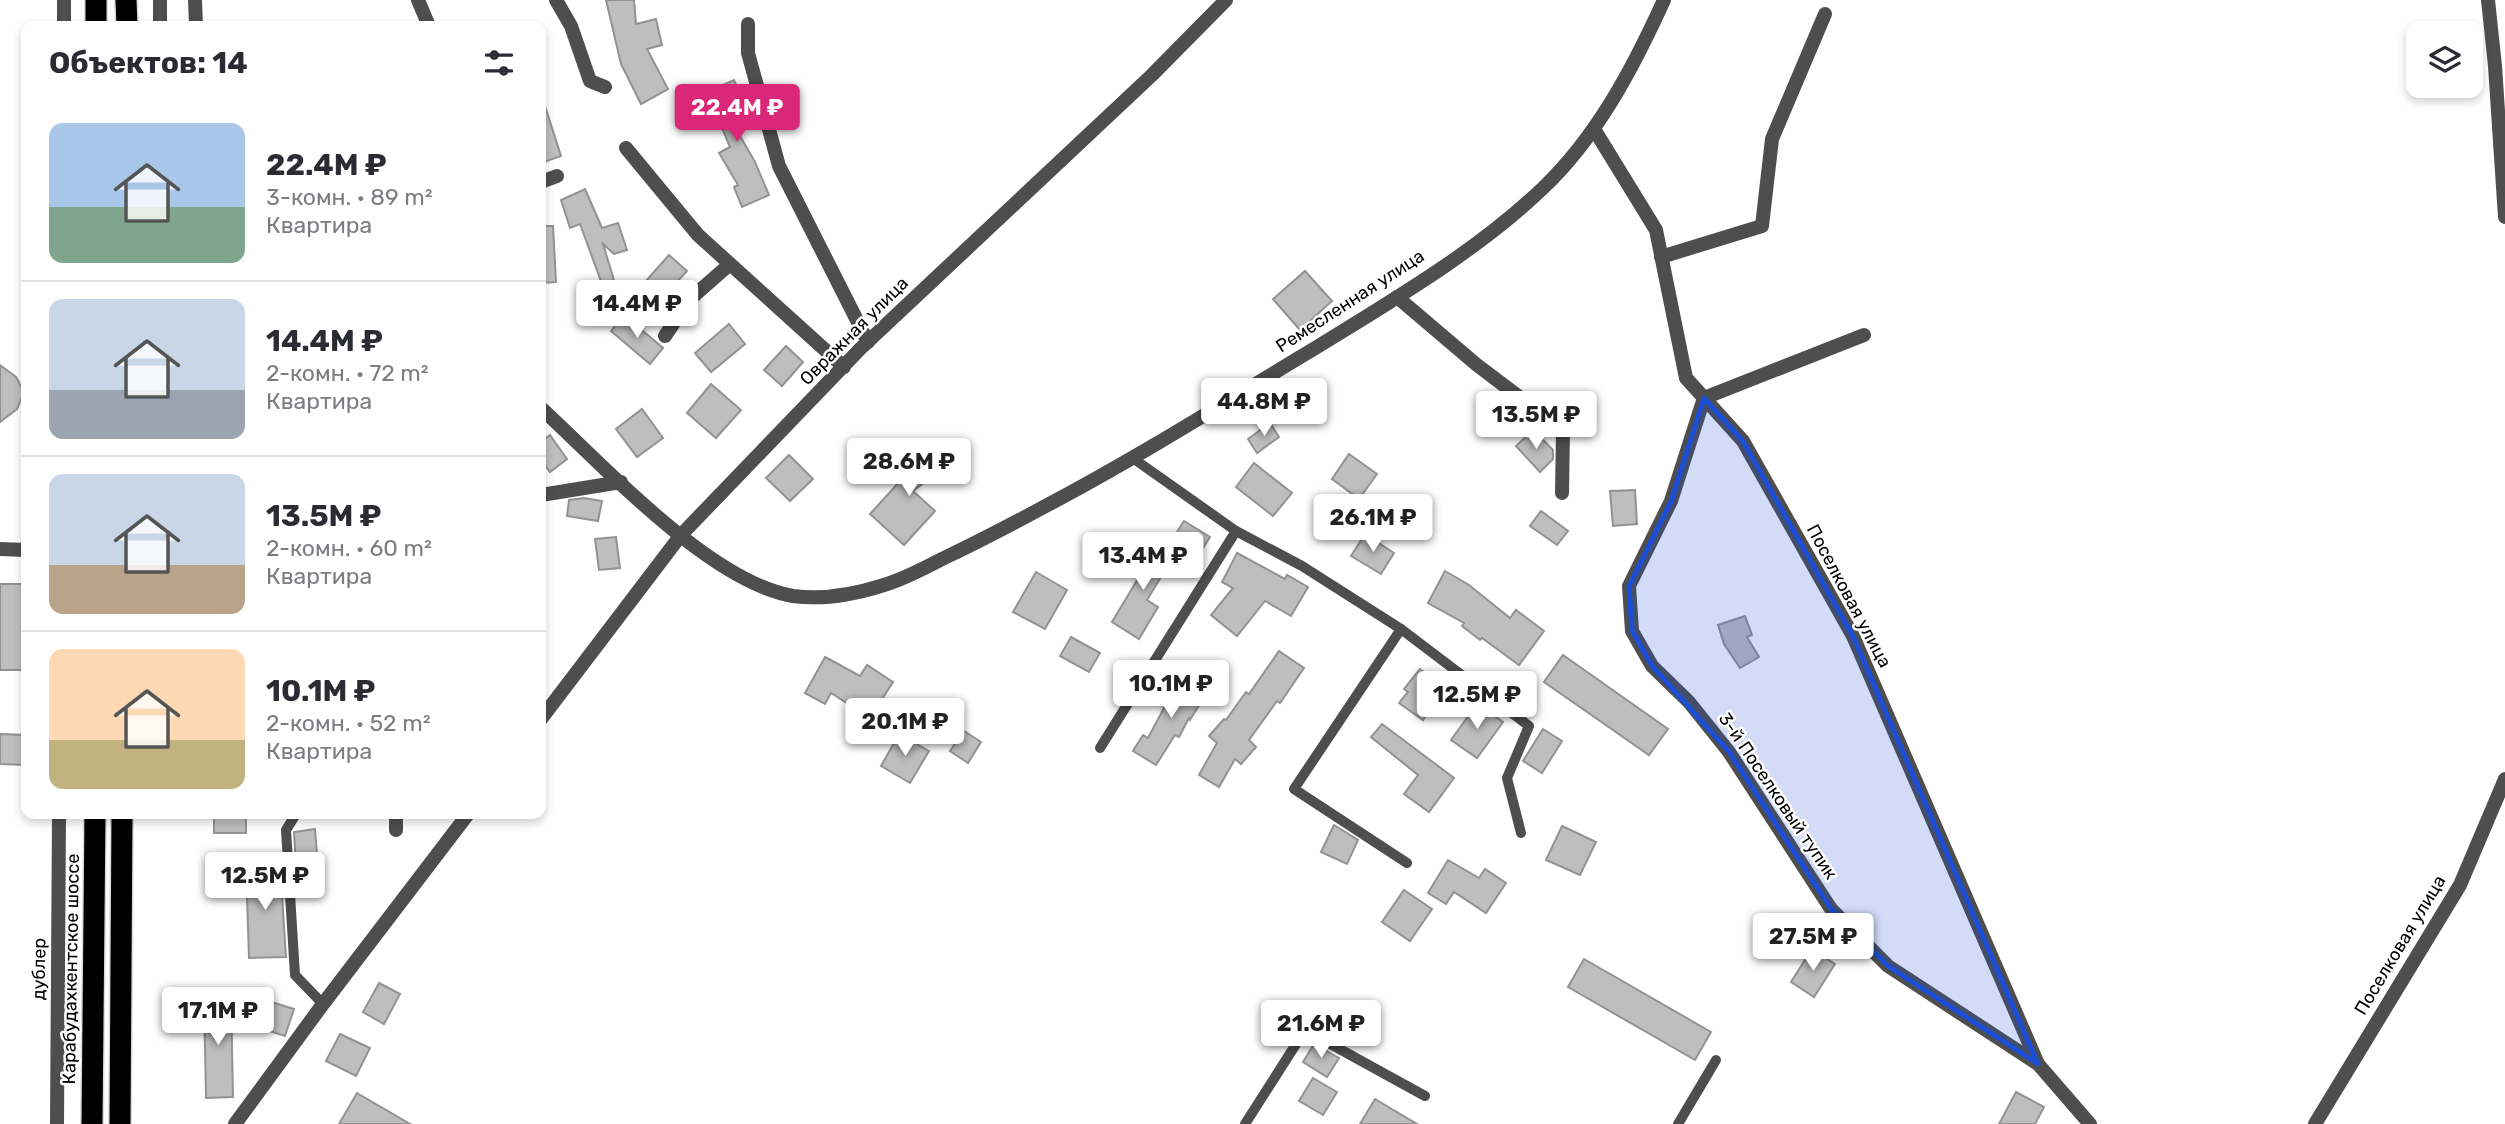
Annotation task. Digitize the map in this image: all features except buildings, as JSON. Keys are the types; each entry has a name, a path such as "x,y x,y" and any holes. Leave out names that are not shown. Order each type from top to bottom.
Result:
{"highway":[{"path":"96,0 96,21"},
{"path":"126,0 127,21"},
{"name":"Карабудахкентское шоссе","path":"92,1124 95,819"},
{"path":"120,1124 122,819"}],"street":[{"path":"64,0 64,21"},
{"path":"159,0 160,21"},
{"path":"195,0 196,21"},
{"path":"418,0 427,21"},
{"path":"556,0 571,26 590,80 605,87"},
{"name":"Овражная улица","path":"546,712 681,535 868,342 1152,75 1226,0"},
{"name":"Ремесленная улица","path":"546,413 667,525 733,573 761,587 794,596 828,596 886,585 932,564 1134,458 1398,297 1518,211 1569,163 1594,129 1648,35 1664,0"},
{"path":"2488,0 2505,217"},
{"path":"1661,257 1762,226 1772,139 1825,14"},
{"path":"748,24 748,53 779,166 868,342"},
{"name":"Поселковая улица","path":"1594,129 1656,230 1686,378 1743,441 1853,636 2038,1064 2090,1124"},
{"path":"626,148 698,234 844,367"},
{"path":"546,180 557,176"},
{"path":"665,336 689,300 730,264"},
{"path":"1398,297 1477,365 1563,430 1562,493"},
{"path":"1704,398 1864,335"},
{"name":"3-й Поселковый тупик","path":"1704,398 1671,501 1629,586 1632,631 1652,666 1689,702 1729,752 1831,909 1888,966 2038,1064"},
{"path":"546,494 621,482"},
{"path":"0,549 21,550"},
{"name":"Поселковая улица","path":"2315,1124 2460,885 2505,779"},
{"name":"дублер","path":"57,1124 59,819"},
{"path":"396,819 396,830"},
{"path":"235,1124 464,819"}],"lane":[{"path":"1134,458 1236,531 1302,566 1401,629 1529,726 1507,778 1521,833"},
{"path":"1100,748 1236,531"},
{"path":"1401,629 1294,789 1407,863"},
{"path":"293,819 286,830 295,975 323,1004"},
{"path":"1245,1124 1305,1030 1425,1096"},
{"path":"1678,1124 1716,1060"}],"highlighted area":[{"path":"1704,398 1743,441 1853,636 2038,1064 1888,966 1831,909 1729,752 1652,666 1632,631 1629,586 1671,501"}]}
